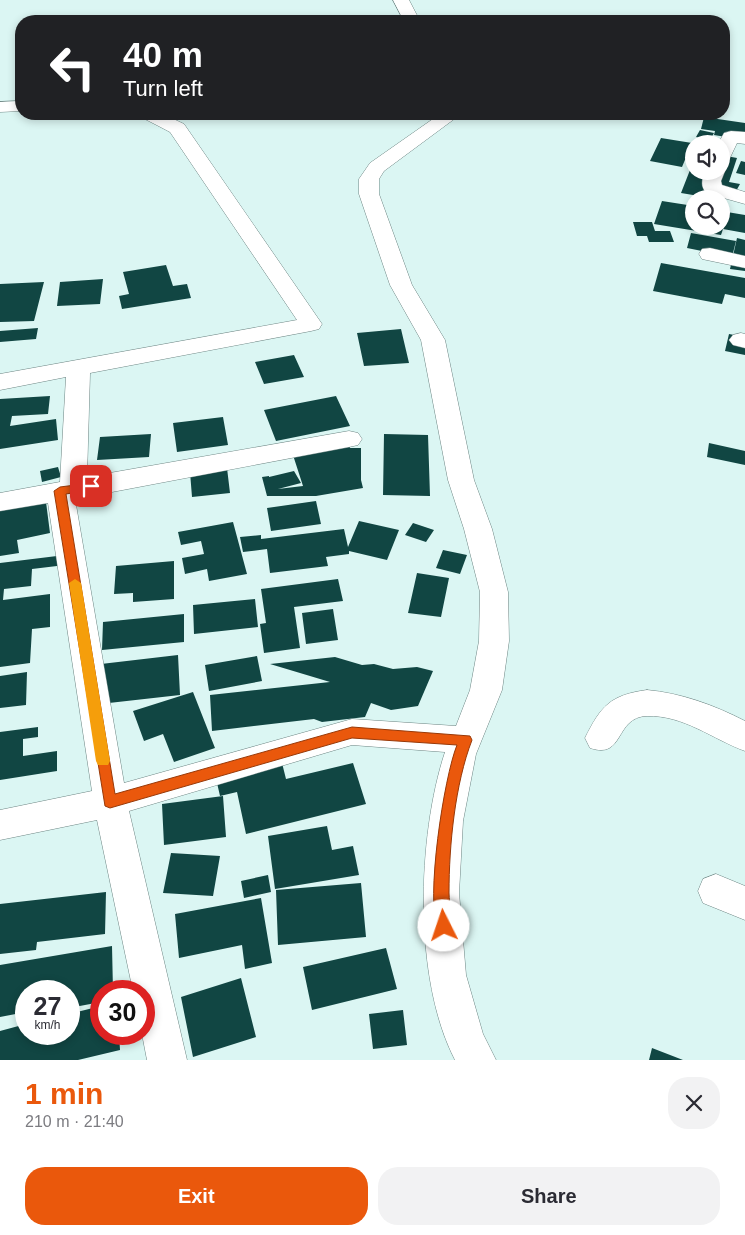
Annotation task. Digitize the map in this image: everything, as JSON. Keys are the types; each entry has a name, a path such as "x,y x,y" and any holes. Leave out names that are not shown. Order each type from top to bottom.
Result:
{"street":[{"path":"400,0 409,15"},
{"path":"0,107 15,106"},
{"path":"0,382 311,324 194,150 177,128 161,120"},
{"path":"444,120 377,167 369,180 369,194 400,285 433,340 461,480 478,529 494,592 494,641 486,690 460,754 446,821 441,893 447,975 466,1041 476,1060"},
{"path":"730,137 745,138"},
{"path":"712,180 713,189 745,198"},
{"path":"710,254 745,262"},
{"path":"78,367 66,490 110,802 167,1060"},
{"path":"0,502 349,439"},
{"path":"601,738 618,712 642,703 662,702 697,713 745,737"},
{"path":"0,824 110,802 352,732 466,740"}],"building":[{"path":"703,120 724,120 745,123 745,144 730,142 730,135 714,135 715,131 701,129"},
{"path":"700,130 714,133 713,135 697,135"},
{"path":"661,138 685,142 685,160 682,167 650,161"},
{"path":"730,157 737,158 730,179"},
{"path":"741,161 745,162 745,175 736,173"},
{"path":"686,180 730,180 729,182 740,184 735,193 730,192 730,190 685,190 685,194 681,193"},
{"path":"662,201 685,205 685,229 654,224"},
{"path":"730,212 745,215 745,233 730,230"},
{"path":"633,222 652,222 655,231 670,231 674,242 649,242 647,236 637,236"},
{"path":"690,235 702,235 736,241 732,257 687,248"},
{"path":"737,238 745,240 745,271 730,269"},
{"path":"661,263 745,278 745,298 725,294 722,304 653,291"},
{"path":"166,265 173,286 187,284 191,298 122,309 119,296 129,294 123,272"},
{"path":"103,279 100,304 57,306 60,282"},
{"path":"44,282 34,321 0,322 0,284"},
{"path":"38,328 36,339 0,342 0,331"},
{"path":"401,329 409,363 364,366 357,333"},
{"path":"729,334 745,337 745,355 725,351"},
{"path":"294,355 304,377 264,384 255,362"},
{"path":"50,396 48,414 12,416 10,426 56,419 58,440 0,449 0,399"},
{"path":"336,396 350,426 276,441 264,410"},
{"path":"223,417 228,445 177,452 173,423"},
{"path":"151,434 149,457 97,460 100,437"},
{"path":"384,434 428,435 430,496 383,495"},
{"path":"346,437 350,448 361,448 361,480 363,488 316,496 267,496 262,477 294,471 301,483 278,489 303,486 292,452"},
{"path":"709,443 745,451 745,465 707,457"},
{"path":"58,467 61,477 42,482 40,471"},
{"path":"227,468 230,493 192,497 190,472"},
{"path":"316,501 321,524 271,531 267,508"},
{"path":"46,502 50,533 17,540 19,553 0,556 0,511"},
{"path":"359,521 399,530 387,560 349,551 349,554 326,557 328,566 270,573 267,549 243,552 240,537 261,535 261,539 344,529 348,547"},
{"path":"233,522 247,574 209,581 207,569 185,574 182,558 204,554 201,541 181,545 178,532"},
{"path":"413,523 434,530 426,542 405,535"},
{"path":"443,550 467,555 460,574 436,568"},
{"path":"57,556 57,566 32,569 31,586 4,589 3,600 50,594 50,627 32,629 30,663 0,667 0,563"},
{"path":"174,561 174,599 133,602 133,593 114,594 116,566"},
{"path":"417,573 449,578 441,617 408,613"},
{"path":"338,579 343,601 294,607 300,648 264,653 260,624 266,623 261,589"},
{"path":"255,599 258,627 194,634 193,605"},
{"path":"333,609 338,640 306,644 302,613"},
{"path":"184,614 184,642 102,650 103,622"},
{"path":"178,655 180,695 100,704 101,664"},
{"path":"257,656 262,681 209,691 205,665"},
{"path":"335,657 362,665 374,664 393,669 417,667 433,671 418,706 391,710 371,703 365,717 322,722 314,719 212,731 210,695 330,682 270,664"},
{"path":"27,672 26,705 0,708 0,676"},
{"path":"193,692 215,748 174,762 163,734 144,741 133,711"},
{"path":"38,727 38,737 23,739 23,756 57,751 57,771 0,780 0,732"},
{"path":"281,759 286,779 353,763 366,804 246,834 237,792 220,796 215,774"},
{"path":"223,796 226,837 164,845 162,804"},
{"path":"327,826 332,850 353,846 359,875 275,889 268,836"},
{"path":"171,853 220,856 213,896 163,893"},
{"path":"268,875 271,892 244,898 241,881"},
{"path":"361,883 366,937 278,945 276,890"},
{"path":"106,892 105,934 37,942 36,950 0,954 0,904"},
{"path":"261,898 272,963 245,969 242,945 179,958 175,914"},
{"path":"112,946 113,980 90,980 90,1004 80,1006 80,980 15,980 15,1014 0,1017 0,965"},
{"path":"386,948 397,989 312,1010 303,967"},
{"path":"241,978 256,1037 193,1057 181,997"},
{"path":"90,1009 90,1045 120,1045 120,1050 78,1060 0,1060 0,1031 15,1027 15,1045 80,1045 80,1011"},
{"path":"403,1010 407,1045 373,1049 369,1014"},
{"path":"652,1048 683,1060 649,1060"}],"slow traffic":[{"path":"75,583 103,761"}],"route":[{"path":"91,486 60,491 110,802 352,732 466,740 460,754 446,821 441,893 444,926"}]}
